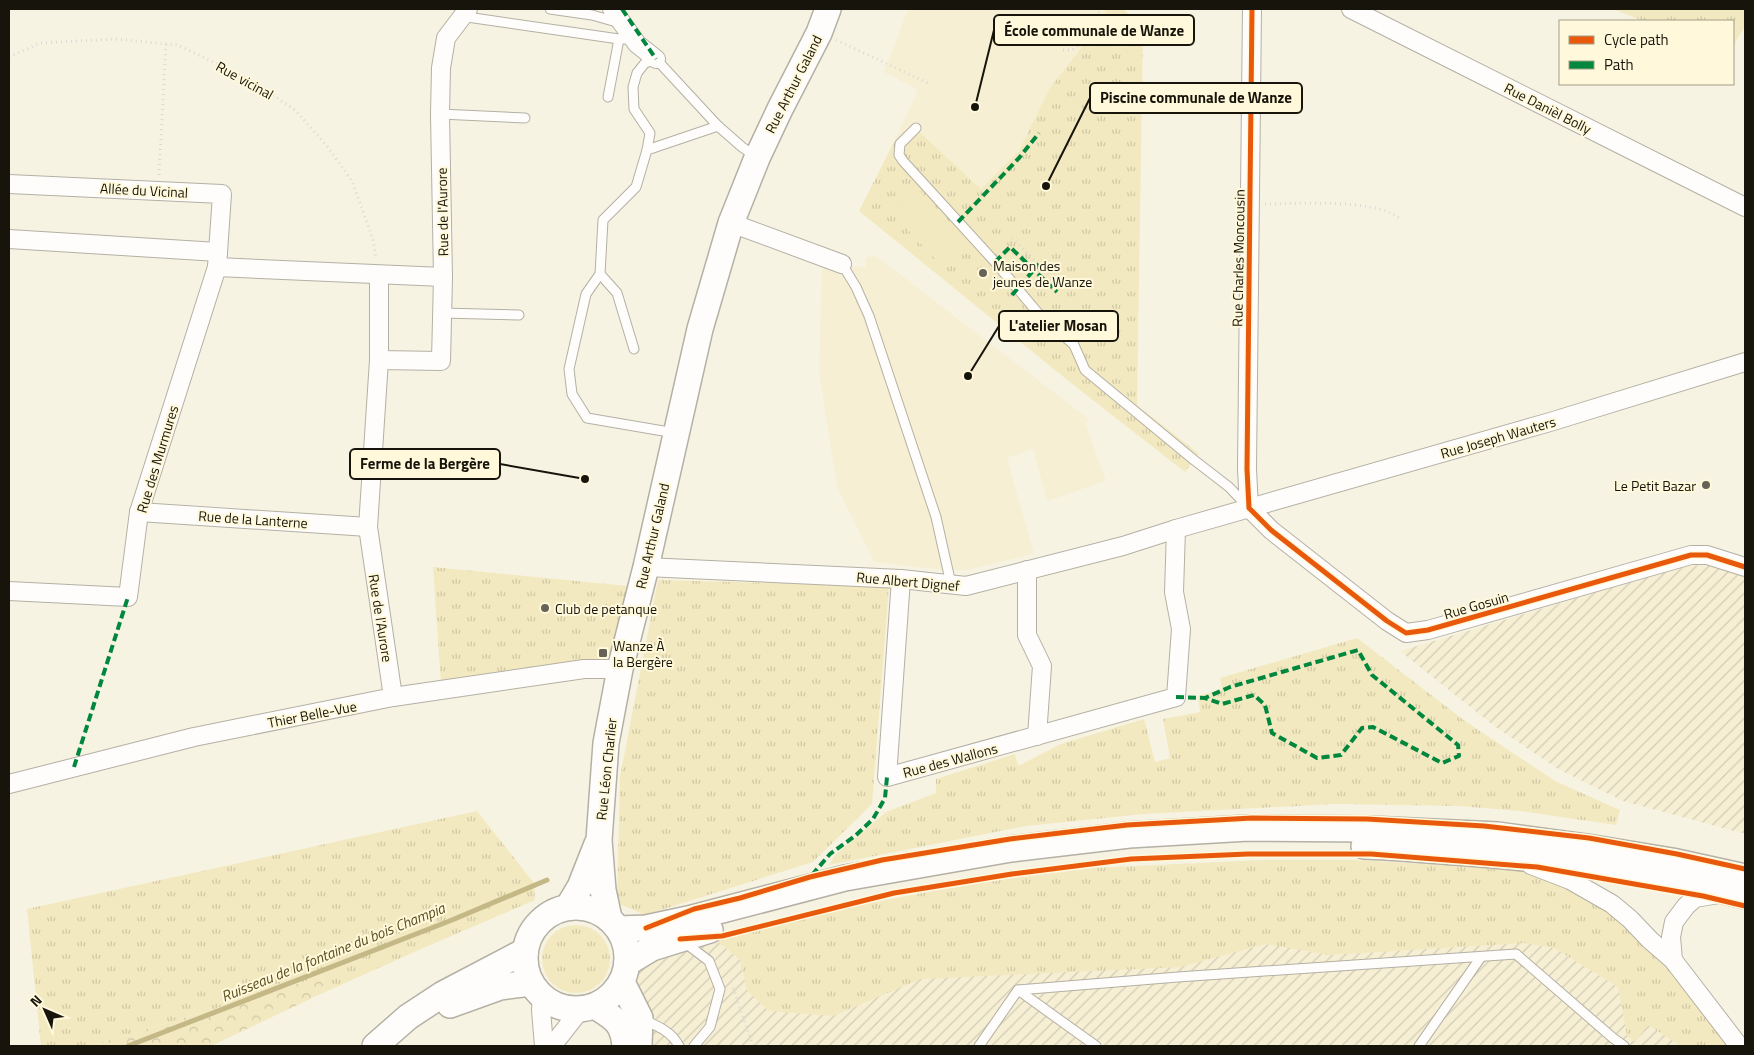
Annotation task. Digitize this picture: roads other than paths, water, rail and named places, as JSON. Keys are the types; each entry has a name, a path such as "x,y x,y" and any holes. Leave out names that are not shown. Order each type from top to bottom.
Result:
{"main road":[{"name":"Rue Arthur Galand","path":"620,669 646,567 700,329 731,224 757,158 819,33 828,9"},
{"name":"Rue Léon Charlier","path":"614,924 603,890 599,840 606,742 620,669"},
{"path":"614,924 646,928 688,919 844,878 1001,850 1129,835 1248,828 1498,835 1672,861 1741,888"},
{"name":"Rue Léon Charlier","path":"568,907 580,887 599,840"},
{"path":"625,972 652,948 680,938 846,894 1012,863 1130,850 1248,844 1370,846 1507,856 1595,866 1741,888"},
{"path":"568,907 589,908 614,924 624,940 627,951 625,972 615,992 606,1000 588,1008 567,1009 554,1005 536,990 524,962 528,940 539,922 548,915 568,907"},
{"path":"379,1043 408,1017 443,994 525,951"},
{"path":"625,972 640,1018 639,1046"},
{"path":"379,1043 448,1005 500,987 536,990"},
{"path":"588,1008 616,1020 620,1024 625,1046"}],"street":[{"path":"612,9 625,34 648,54 656,58"},
{"name":"Rue Charles Moncousin","path":"1249,508 1247,469 1252,9"},
{"name":"Rue Danièl Bolly","path":"1351,9 1745,206"},
{"name":"Rue de l'Aurore","path":"379,360 441,360 443,277 440,68 446,38 464,13"},
{"name":"Allée du Vicinal","path":"9,184 222,194 217,259"},
{"path":"731,224 842,264"},
{"path":"9,239 379,275 443,277"},
{"name":"Rue des Murmures","path":"9,591 128,597 139,512 217,259"},
{"name":"Rue de l'Aurore","path":"379,275 379,360 368,527 393,697"},
{"name":"Rue Joseph Wauters","path":"1249,508 1550,422 1745,362"},
{"name":"Rue Albert Dignef","path":"646,567 901,579 966,586 1123,546 1249,508"},
{"name":"Rue Gosuin","path":"1249,508 1271,530 1379,615 1406,633 1428,630 1691,555 1707,555 1745,567"},
{"name":"Rue de la Lanterne","path":"139,512 368,527"},
{"name":"Rue des Wallons","path":"901,579 887,777 1176,697 1181,630 1174,592 1176,529"},
{"path":"1027,570 1028,635 1042,666 1038,736"},
{"name":"Thier Belle-Vue","path":"9,784 194,737 393,697 584,669 620,669"},
{"path":"1507,856 1570,880 1612,904 1673,960 1739,1046"},
{"path":"1673,960 1671,937 1674,922 1686,906 1695,898 1741,888"},
{"path":"536,990 544,1046"},
{"path":"552,1046 588,1008"}],"lane":[{"path":"550,9 592,16 625,34"},
{"path":"464,13 467,17 625,34"},
{"path":"608,97 625,34"},
{"path":"675,433 587,418 572,394 568,369 586,294 600,274 603,220 636,187 647,150 650,133 634,109 633,87 637,72 645,63 656,58 718,126 742,148 757,158"},
{"path":"440,114 525,118"},
{"path":"647,150 718,126"},
{"path":"916,128 900,144 899,155 903,161 1038,313 1074,345 1085,370 1194,460 1230,487 1249,508"},
{"path":"842,264 856,287 872,326 936,517 951,584"},
{"path":"600,274 617,292 634,349"},
{"path":"442,313 519,315"},
{"path":"680,938 709,961 720,989 710,1027 694,1046"},
{"path":"1018,990 1516,954 1610,1042 1624,1046"},
{"path":"1419,1046 1481,957"},
{"path":"979,1046 1018,990"},
{"path":"1018,990 1096,1046"},
{"path":"640,1018 662,1028 676,1039 679,1046"}],"waterway":[{"name":"Ruisseau de la fontaine du bois Champia","path":"128,1046 452,920 547,880"}],"place":[{"name":"École communale de Wanze","path":"975,107"},
{"name":"Piscine communale de Wanze","path":"1046,186"},
{"name":"Maison des jeunes de Wanze","path":"983,273"},
{"name":"L'atelier Mosan","path":"968,376"},
{"name":"Ferme de la Bergère","path":"585,479"},
{"name":"Le Petit Bazar","path":"1706,485"},
{"name":"Club de petanque","path":"545,608"},
{"name":"Wanze À la Bergère","path":"603,653"}]}
